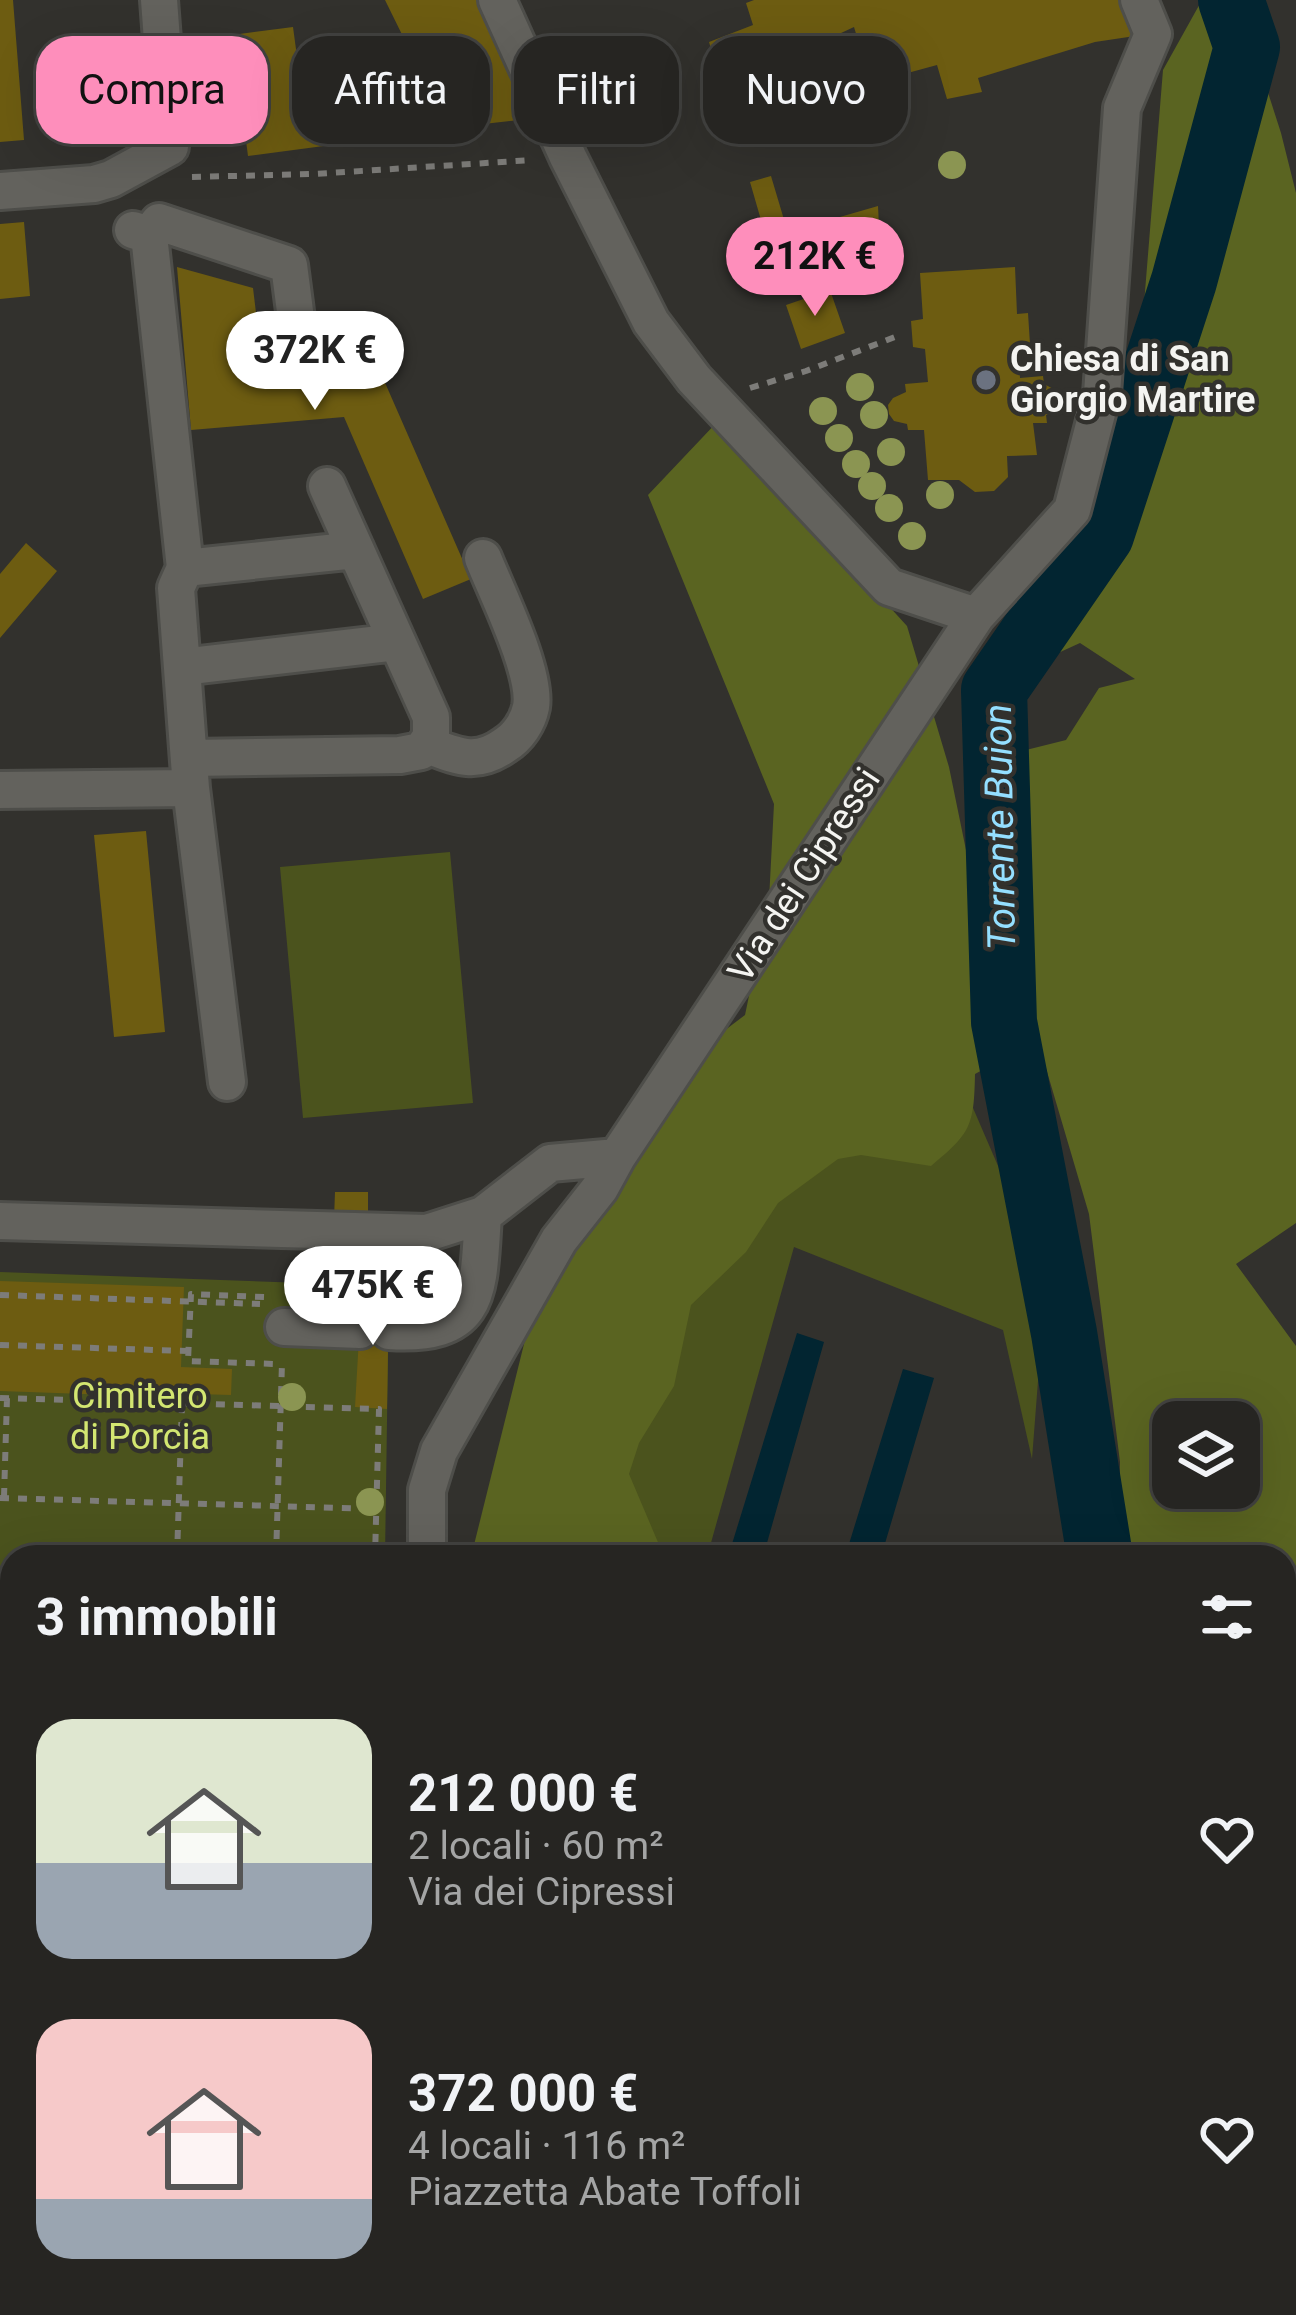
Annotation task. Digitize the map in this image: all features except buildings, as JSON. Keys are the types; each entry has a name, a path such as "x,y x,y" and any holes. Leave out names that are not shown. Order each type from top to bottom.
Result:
{"street":[{"path":"0,191 94,184 170,147 159,0"},
{"path":"496,0 651,322 712,399 889,587 976,616"},
{"name":"Via dei Cipressi","path":"427,1545 427,1490 439,1450 559,1240 600,1188 976,616 1072,510 1102,394 1121,108 1153,34 1138,0"},
{"path":"227,1082 190,773 176,587 185,568 141,232 159,222 289,265 296,319"},
{"path":"0,790 421,751 432,727 430,717 327,486"},
{"path":"185,568 356,550"},
{"path":"427,745 464,758 490,753 522,729 531,705 523,659 483,558"},
{"path":"182,667 397,642"},
{"path":"0,1221 427,1233 483,1215 550,1163 617,1157"},
{"path":"283,1346 375,1331 422,1332 455,1322 466,1312 478,1280 483,1215"}],"path":[{"path":"178,177 314,174 568,157"},
{"path":"712,399 806,371 895,337"},
{"path":"0,1296 188,1300 188,1361 283,1346"},
{"path":"0,1345 188,1351"},
{"path":"376,1545 377,1509 380,1409 3,1398 2,1498 377,1509"},
{"path":"177,1545 182,1403"},
{"path":"276,1545 281,1403"}],"green space":[{"path":"1202,0 1210,0 1254,49 1296,193 1296,1223 1236,1264 1296,1346 1296,1545 1119,1545 1120,1462 1089,1214 1017,970 994,798 1002,756 1066,740 1099,688 1135,679 1080,643 1045,659 1056,593 1095,508 1124,424 1140,353 1163,70"},
{"path":"719,420 907,626 949,767 975,894 994,955 1001,1017 999,1061 975,1074 968,1127 931,1166 861,1155 838,1159 778,1203 746,1252 691,1305 674,1386 639,1443 629,1474 659,1545 474,1545 526,1336 583,1179 659,1080 745,1015 769,900 774,804 648,495"},
{"path":"450,852 473,1103 303,1118 280,867"},
{"path":"945,1043 1046,1277 1032,1459 1003,1330 794,1247 710,1545 507,1545 591,1293"},
{"name":"Cimitero di Porcia","path":"0,1272 389,1286 385,1545 0,1545"}],"water":[{"path":"797,1333 824,1342 766,1545 732,1545"},
{"path":"903,1369 934,1378 885,1545 849,1545"}],"waterway":[{"name":"Torrente Buion","path":"1098,1545 1064,1333 1004,1022 994,690 1101,535 1184,281 1247,47 1231,0"}],"place":[{"name":"Chiesa di San Giorgio Martire","path":"986,380"}]}
